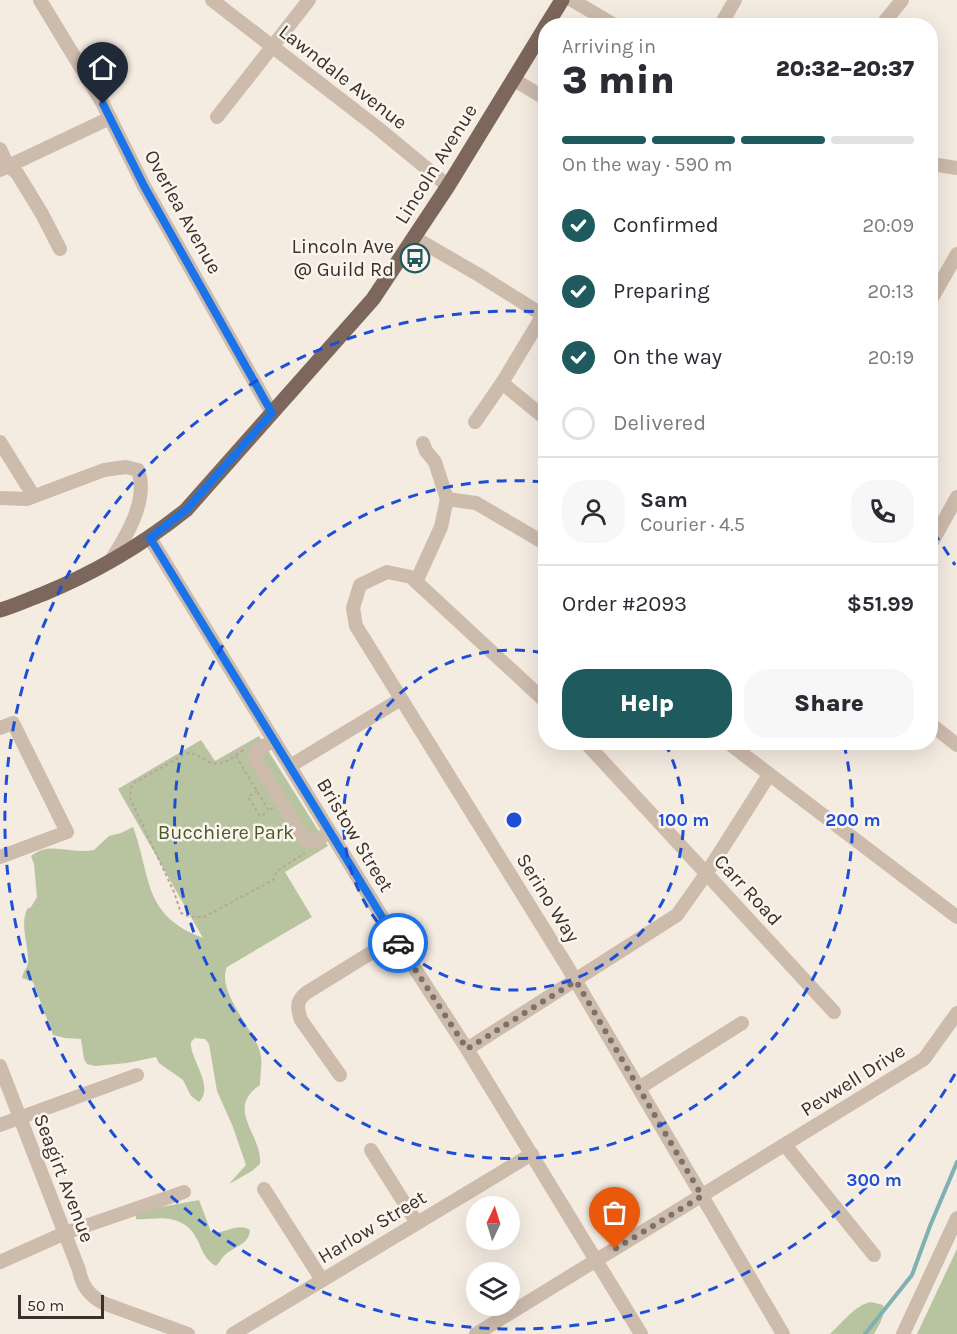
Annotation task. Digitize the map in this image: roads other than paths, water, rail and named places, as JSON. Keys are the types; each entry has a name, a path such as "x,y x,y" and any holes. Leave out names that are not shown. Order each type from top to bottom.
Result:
{"main road":[{"name":"Lincoln Avenue","path":"551,18 562,0"},
{"name":"Lincoln Avenue","path":"0,610 76,580 110,562 150,538 186,510 373,299 448,186 538,39"}],"street":[{"name":"Overlea Avenue","path":"40,0 110,118 144,186 272,413"},
{"name":"Lawndale Avenue","path":"212,0 379,129 448,186"},
{"path":"217,117 309,0"},
{"path":"572,0 602,18"},
{"path":"725,18 735,0"},
{"path":"887,18 902,0"},
{"path":"513,79 538,94"},
{"path":"4,168 110,118"},
{"path":"0,149 4,168"},
{"path":"938,165 957,168"},
{"path":"4,168 17,173 60,249"},
{"path":"415,238 538,310"},
{"path":"938,287 957,254"},
{"path":"475,422 538,325"},
{"path":"502,383 538,412"},
{"path":"0,441 33,495"},
{"path":"423,443 435,462 447,499 441,527 416,582 538,695"},
{"path":"0,498 27,499 104,470 126,467 138,470 141,480 140,501 123,542 110,562"},
{"path":"938,531 957,497"},
{"path":"447,499 476,503 538,539"},
{"name":"Bristow Street","path":"150,538 641,1334"},
{"name":"Serino Way","path":"416,582 411,578 387,572 360,585 353,608 356,624 576,981 783,1334"},
{"path":"290,766 401,699"},
{"path":"0,858 67,832 7,726"},
{"path":"938,730 957,745"},
{"path":"274,740 257,750 254,758 306,841 313,842 330,832"},
{"name":"Carr Road","path":"592,750 834,1012"},
{"path":"737,750 957,916"},
{"path":"467,1049 677,915 770,775"},
{"path":"340,1075 300,1020 297,1011 298,1002 306,993 395,938"},
{"name":"Pevwell Drive","path":"476,1334 924,1059 957,1013"},
{"path":"639,1088 742,1023"},
{"name":"Seagirt Avenue","path":"0,1066 79,1270 82,1284 97,1300 188,1334"},
{"path":"0,1125 137,1075"},
{"path":"785,1145 874,1255"},
{"path":"371,1150 417,1223"},
{"name":"Harlow Street","path":"232,1334 532,1154"},
{"path":"264,1189 322,1281"},
{"path":"0,1262 65,1233 184,1192"},
{"path":"903,1334 957,1218"}],"waterway":[{"path":"865,1334 912,1275 957,1162"}],"place":[{"name":"Lincoln Ave @ Guild Rd","path":"415,258"}],"park label":[{"name":"Bucchiere Park","path":"226,832"}]}
